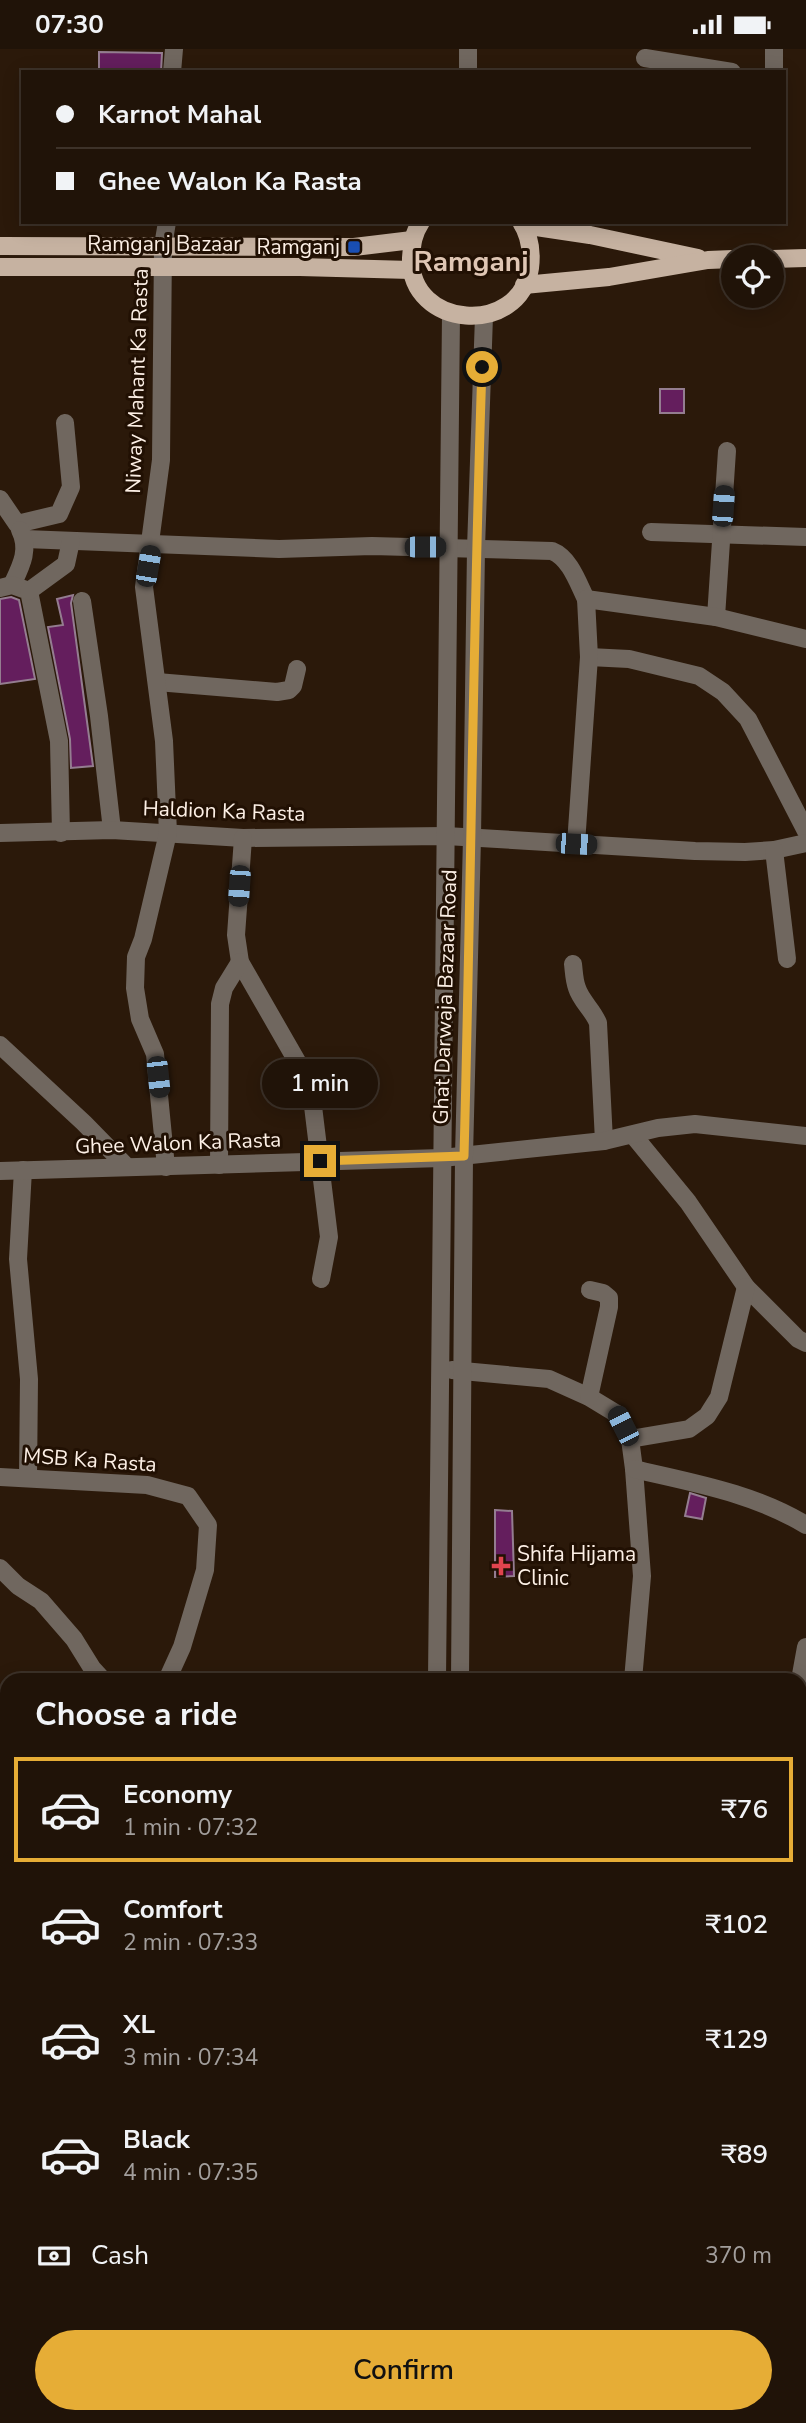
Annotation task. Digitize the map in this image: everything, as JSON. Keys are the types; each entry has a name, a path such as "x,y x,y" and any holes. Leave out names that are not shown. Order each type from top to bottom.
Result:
{"main road":[{"path":"420,224 412,240 411,270 416,285 437,307 451,314 484,316 507,305 524,285 532,257 530,240 522,224"},
{"path":"522,224 590,235 708,260"},
{"name":"Ramganj Bazaar","path":"0,246 354,247 412,240"},
{"path":"784,259 806,258"},
{"path":"524,285 609,277 721,259"},
{"name":"Ramganj Bazaar","path":"0,267 411,270"}],"street":[{"path":"172,70 174,49"},
{"path":"468,49 468,70"},
{"path":"774,49 774,70"},
{"path":"645,58 720,70"},
{"name":"Niway Mahant Ka Rasta","path":"166,1167 155,1054 140,1019 135,967 168,833 164,741 144,587 152,544 161,460 163,246 167,224"},
{"path":"437,1673 451,314"},
{"name":"Ghat Darwaja Bazaar Road","path":"460,1673 464,1156 476,548 484,316"},
{"path":"21,531 59,514 71,487 65,423"},
{"path":"716,617 727,451"},
{"path":"0,499 21,531 24,559 14,588 59,741 61,833"},
{"path":"21,531 71,541 279,549 450,547 552,551 560,554 586,599 589,657 576,844"},
{"path":"651,532 806,537"},
{"path":"14,588 66,565 71,541"},
{"path":"586,599 716,617 806,639"},
{"path":"82,601 99,716 111,830"},
{"path":"589,657 629,659 699,676 723,692 748,719 806,831"},
{"path":"157,682 277,692 289,690 293,686 297,669"},
{"name":"Haldion Ka Rasta","path":"0,833 111,830 243,838 446,836 695,851 774,851 806,843"},
{"path":"243,838 236,935 240,962 306,1077 312,1098 329,1237 321,1279"},
{"path":"774,851 787,959"},
{"path":"219,1165 220,1004 224,988 240,962"},
{"path":"573,964 576,987 598,1023 604,1140"},
{"path":"0,1045 127,1167"},
{"name":"Ghee Walon Ka Rasta","path":"0,1171 442,1158 604,1140 658,1128 695,1124 806,1136"},
{"path":"634,1135 688,1202 747,1287 798,1339 806,1343"},
{"path":"23,1171 18,1259 29,1380 28,1478"},
{"path":"630,1439 689,1429 707,1416 719,1397 747,1287"},
{"path":"589,1397 610,1307 609,1298 603,1293 590,1290"},
{"path":"439,1370 549,1379 589,1397 617,1414 630,1439 642,1576 634,1673"},
{"path":"634,1469 737,1493 784,1512 806,1525"},
{"name":"MSB Ka Rasta","path":"0,1477 147,1485 188,1496 208,1525 205,1570 182,1647 170,1673"},
{"path":"0,1568 18,1586 41,1601 74,1639 97,1673"},
{"path":"801,1673 806,1647"}],"building":[{"path":"99,52 162,53 161,70 99,70"},
{"path":"660,389 684,389 684,413 660,413"},
{"path":"73,595 71,603 93,766 71,768 70,739 48,627 63,625 57,599"},
{"path":"11,597 19,600 35,679 0,684 0,599"},
{"path":"690,1493 706,1498 702,1519 685,1516"},
{"path":"495,1510 512,1511 514,1576 495,1577"}],"place":[{"name":"Ramganj","path":"354,247"},
{"name":"Shifa Hijama Clinic","path":"501,1566"}],"district":[{"name":"Ramganj","path":"471,261"}],"route":[{"path":"320,1161 464,1156 482,367"}]}
